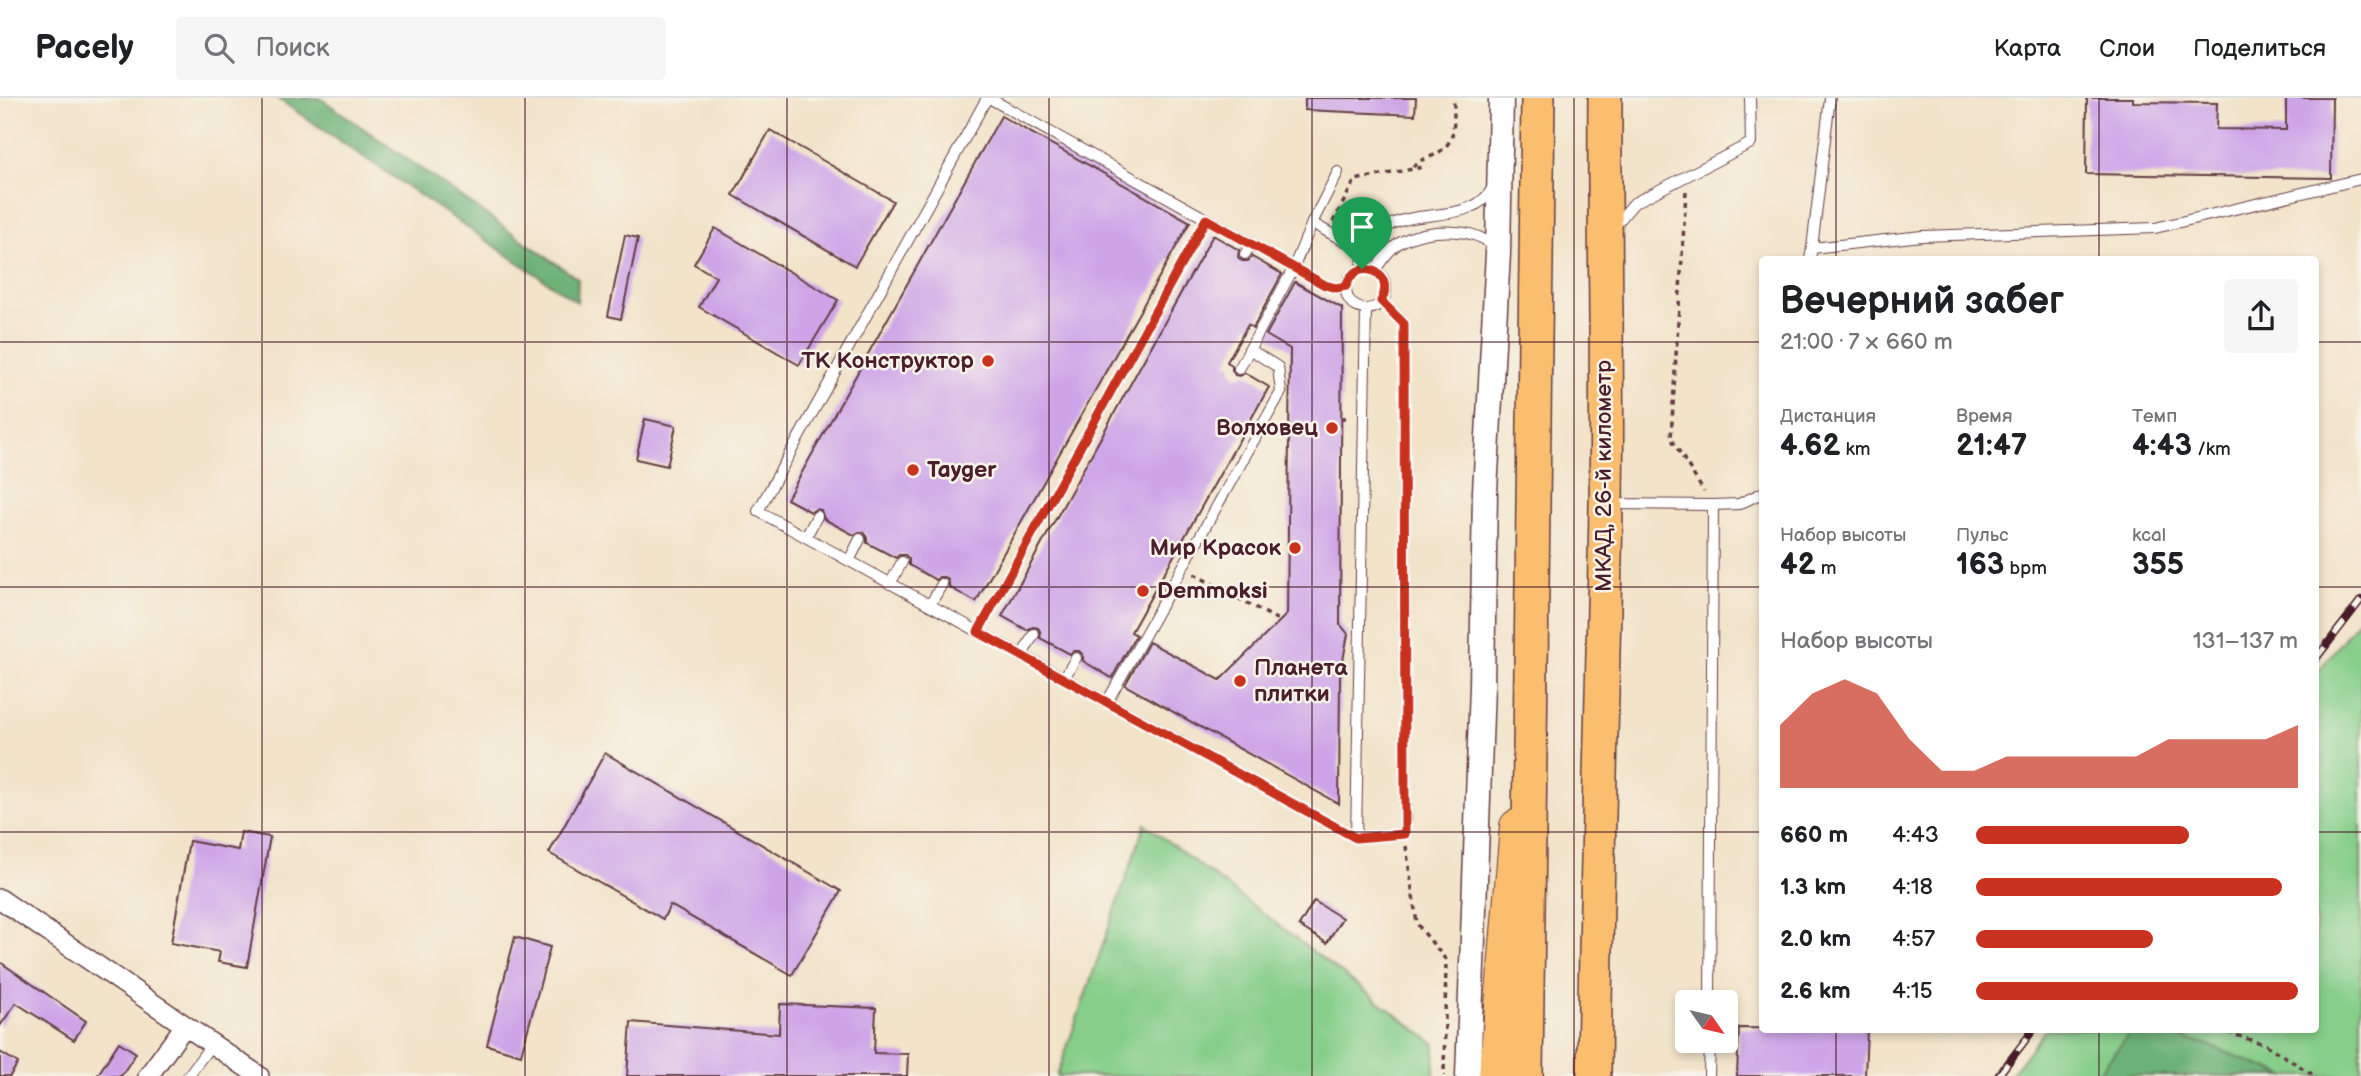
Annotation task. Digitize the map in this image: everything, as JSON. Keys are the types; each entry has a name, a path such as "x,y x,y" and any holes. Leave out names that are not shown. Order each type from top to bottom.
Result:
{"highway":[{"path":"1526,1076 1538,98"},
{"name":"МКАД, 26-й километр","path":"1594,1076 1596,854 1606,504 1605,98"}],"main road":[{"path":"1494,1076 1531,646"}],"street":[{"path":"1468,1076 1485,491 1498,253 1501,98"},
{"path":"0,899 258,1076"},
{"path":"148,1076 184,1027"}],"lane":[{"path":"1346,286 1336,288 1325,285 1248,249 1206,219 1159,199 1033,128 988,98 758,511 1356,838 1405,834 1404,324 1381,301"},
{"path":"1604,239 1634,203 1751,143 1750,98"},
{"path":"1811,256 1830,98"},
{"path":"1239,369 1293,268 1338,172"},
{"path":"1362,269 1363,256 1386,227 1402,219 1464,211 1479,204 1492,190 1499,172"},
{"path":"1812,248 1922,236 2155,228 2361,179"},
{"path":"978,632 1206,219"},
{"path":"1312,223 1344,241 1374,239"},
{"path":"1374,271 1389,251 1405,240 1424,235 1462,231 1487,240 1498,253"},
{"path":"1362,269 1374,271 1383,279 1385,289 1381,301 1366,309 1355,306 1350,302 1346,286 1348,279 1362,269"},
{"path":"1356,838 1366,309"},
{"path":"1107,702 1281,392 1278,367 1249,349"},
{"path":"1606,504 1739,504 1759,494"},
{"path":"1710,990 1713,505"},
{"path":"806,537 817,516"},
{"path":"849,561 860,539"},
{"path":"890,584 902,562"},
{"path":"930,605 942,584"},
{"path":"1022,656 1034,634"},
{"path":"1064,678 1076,657"},
{"path":"188,1076 211,1045"},
{"path":"1709,1076 1710,1054"}],"path":[{"path":"1412,169 1418,161 1447,148 1452,140 1454,98"},
{"path":"1328,232 1355,180 1423,167"},
{"path":"1686,176 1671,438 1713,505"},
{"path":"1184,568 1280,621"},
{"path":"1405,834 1417,924 1446,960 1444,1076"},
{"path":"2230,1033 2266,1045 2315,1076"}],"green space":[{"path":"277,98 320,98 578,279 577,302"},
{"path":"2361,616 2361,1076 2010,1076 2043,1033 2319,1033 2319,671"},
{"path":"1145,824 1435,1044 1434,1076 1057,1076"},
{"path":"2130,1033 2166,1033 2205,1044 2286,1076 2096,1076"}],"building":[{"path":"1305,98 1416,98 1415,115 1305,110"},
{"path":"2087,98 2133,98 2133,102 2217,103 2216,129 2286,130 2286,98 2332,98 2331,178 2086,174"},
{"name":"ТК Конструктор","path":"1001,116 1190,222 976,602 949,587 949,581 945,577 936,580 909,565 909,559 905,555 896,558 867,543 864,533 854,535 824,519 821,510 811,512 787,499"},
{"path":"770,130 893,201 855,266 733,195"},
{"path":"715,228 838,300 799,365 699,307 716,277 694,264"},
{"path":"625,235 638,238 621,319 608,316"},
{"path":"1213,235 1239,250 1238,257 1242,261 1248,261 1252,257 1282,274 1253,328 1248,325 1227,362 1232,365 1235,375 1245,373 1269,387 1131,632 1136,635 1112,678 1083,661 1083,655 1079,651 1070,654 1040,638 1038,628 1027,630 1002,616"},
{"path":"1295,282 1342,308 1340,624 1348,634 1340,676 1339,804 1125,685 1149,642 1220,680 1287,614 1290,349 1266,335"},
{"path":"645,419 676,426 667,466 636,459"},
{"path":"605,753 841,891 792,975 670,905 663,919 549,853"},
{"path":"241,832 270,837 247,967 218,962 220,952 171,943 189,841 238,850"},
{"path":"1314,901 1342,918 1327,943 1299,926"},
{"path":"515,937 550,947 521,1055 487,1045"},
{"path":"0,962 86,1021 74,1040 16,1003 0,1026"},
{"path":"780,1004 876,1008 874,1053 908,1054 907,1076 627,1076 631,1022 779,1034"},
{"path":"1739,1028 1759,1028 1759,1033 1867,1033 1865,1076 1737,1076"},
{"path":"119,1042 136,1053 121,1076 97,1076"},
{"path":"0,1052 18,1063 10,1076 0,1076"}],"railway":[{"path":"2319,655 2361,600"},
{"path":"1998,1076 2031,1033"}],"place":[{"name":"ТК Конструктор","path":"988,361"},
{"name":"Волховец","path":"1332,428"},
{"name":"Tayger","path":"913,470"},
{"name":"Мир Красок","path":"1295,548"},
{"name":"Demmoksi","path":"1143,591"},
{"name":"Планета плитки","path":"1240,681"}],"route":[{"path":"1206,219 1325,285 1336,288 1346,286 1348,279 1362,269 1374,271 1383,279 1385,289 1381,301 1404,324 1405,834 1356,838 978,632 1206,219"}]}
